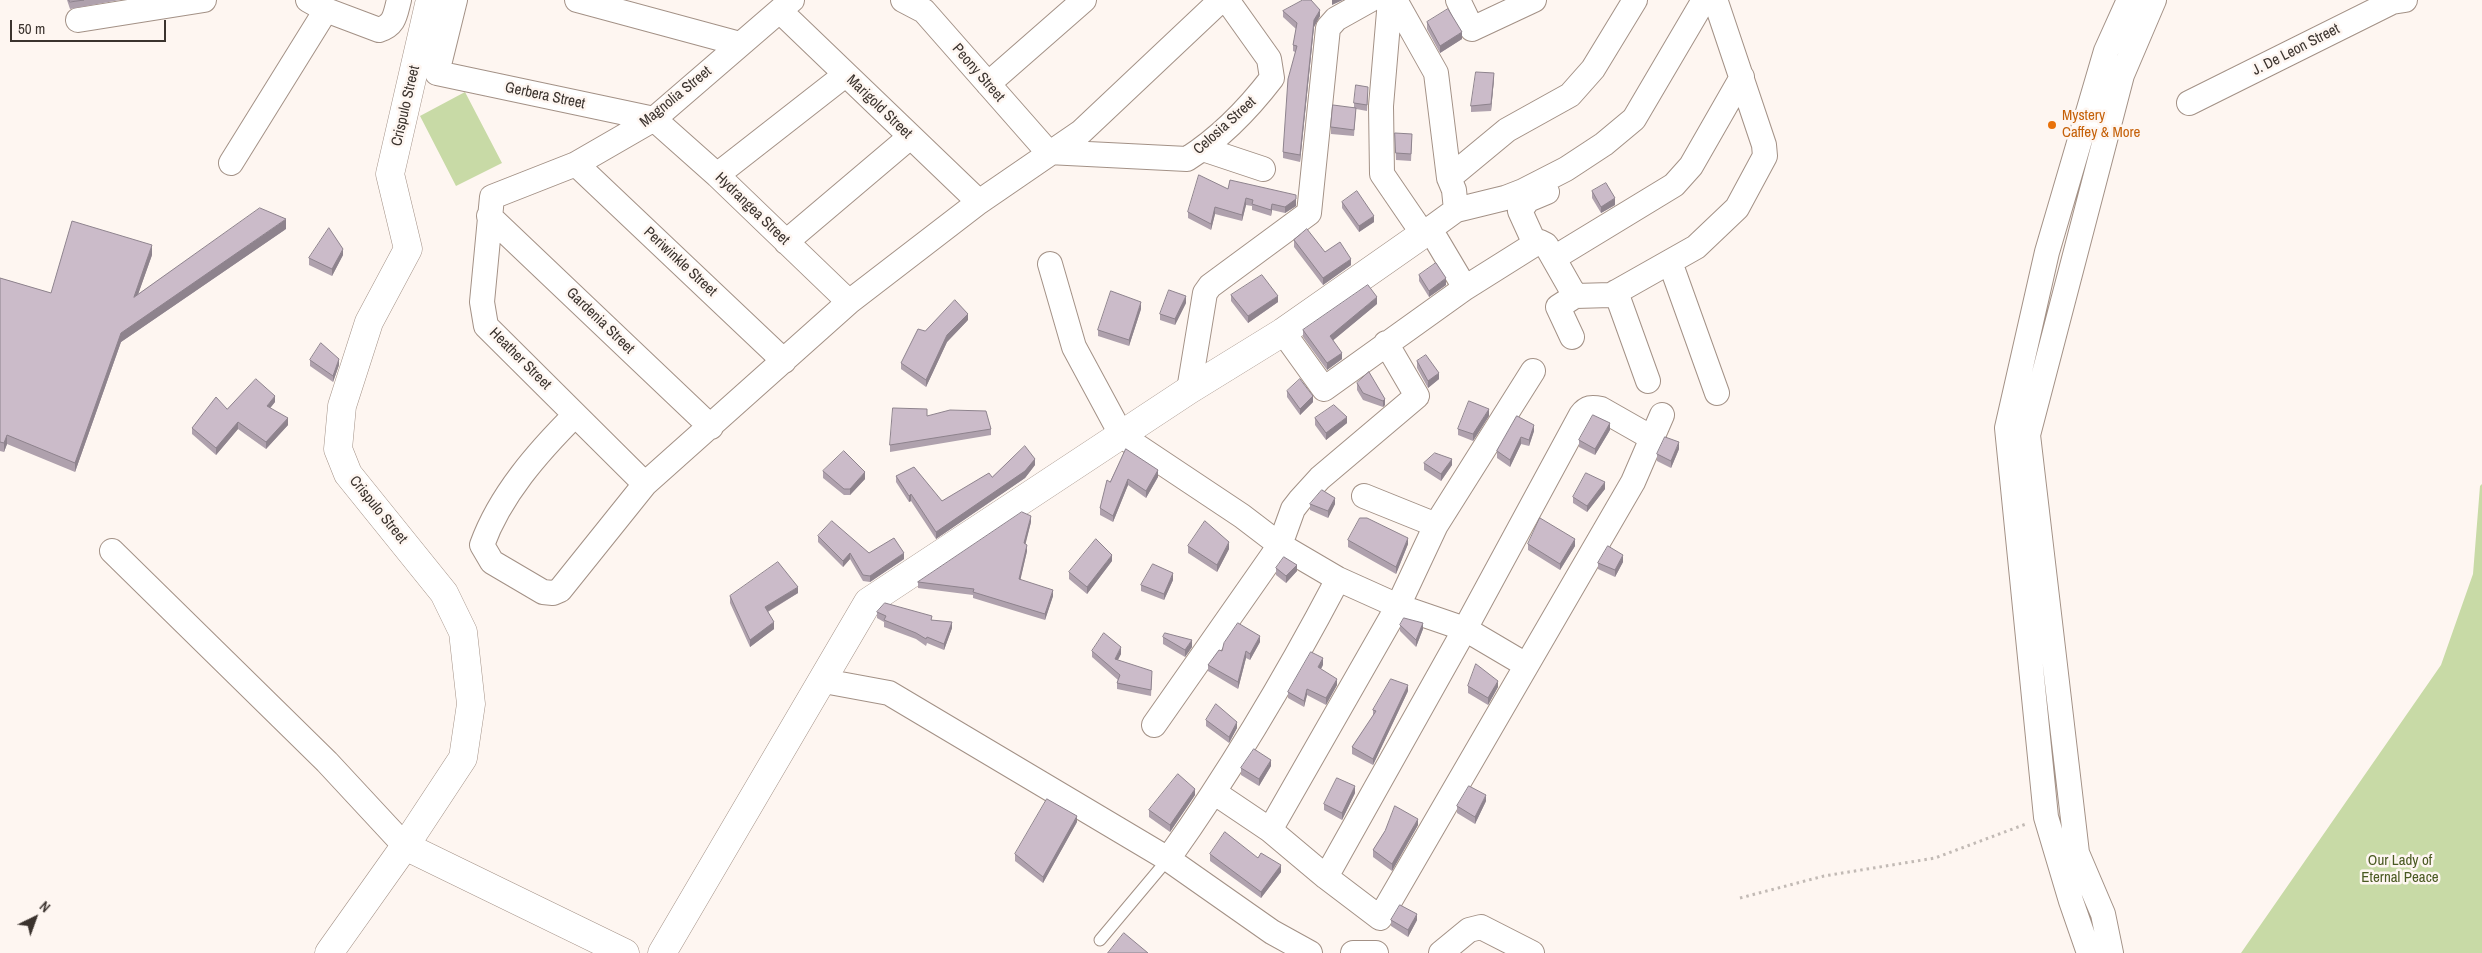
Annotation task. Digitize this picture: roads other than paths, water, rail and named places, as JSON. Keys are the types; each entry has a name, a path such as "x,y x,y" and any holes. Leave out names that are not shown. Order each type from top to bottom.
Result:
{"street":[{"path":"78,20 204,0"},
{"path":"231,163 317,5 379,30 388,28 394,21 399,0"},
{"name":"Crispulo Street","path":"329,953 405,846 463,758 471,704 463,632 444,593 348,474 338,449 342,406 369,322 408,250 390,174 430,0"},
{"name":"Gerbera Street","path":"455,0 437,73 654,119"},
{"path":"577,0 740,44"},
{"name":"Peony Street","path":"903,0 931,6 988,84 1048,152"},
{"path":"988,84 1084,0"},
{"path":"575,415 540,449 490,523 482,545 492,562 544,592 553,593 560,590 645,484 849,302 979,202 1048,152 1081,132 1221,0"},
{"name":"Celosia Street","path":"1048,152 1187,159 1203,149 1258,97 1272,78 1269,59 1227,0"},
{"path":"1189,390 1205,293 1210,286 1309,213 1328,28 1336,19 1370,0"},
{"path":"1390,0 1381,106 1382,174 1427,231 1465,288"},
{"path":"1395,0 1436,72 1449,178 1454,190 1456,210"},
{"path":"1458,0 1472,29 1534,0"},
{"path":"1449,178 1507,130 1570,94 1593,69 1636,0"},
{"path":"662,953 824,681 868,602 1189,390 1283,332 1456,210 1506,198 1523,191 1566,168 1604,144 1634,119 1704,0"},
{"path":"2089,953 2046,817 2006,428 2047,252 2106,51 2129,0"},
{"path":"2111,953 2103,914 2077,853 2028,434 2122,76 2154,0"},
{"name":"J. De Leon Street","path":"2189,104 2392,2 2405,0"},
{"path":"1572,337 1558,308 1575,296 1611,295 1696,247 1737,208 1765,156 1764,145 1716,2 1642,126 1630,137 1555,189 1528,200 1520,211 1544,251 1575,296"},
{"name":"Magnolia Street","path":"491,206 576,164 654,119 786,5"},
{"name":"Marigold Street","path":"786,5 845,75 979,202"},
{"path":"717,175 845,75"},
{"path":"1283,332 1324,389 1465,288 1544,251 1674,185 1692,166 1742,77"},
{"name":"Hydrangea Street","path":"654,119 717,175 849,302"},
{"path":"786,242 910,137"},
{"path":"1203,149 1263,169"},
{"name":"Periwinkle Street","path":"576,164 784,361"},
{"name":"Heather Street","path":"491,206 482,302 486,326 645,484"},
{"name":"Gardenia Street","path":"491,206 711,427"},
{"path":"1670,262 1717,393"},
{"path":"1050,264 1074,347 1122,436 1242,516 1280,545 1338,579 1398,606 1465,629 1526,665"},
{"path":"1616,292 1648,381"},
{"path":"1154,725 1280,545 1294,509 1320,478 1418,396 1386,343"},
{"path":"1270,830 1398,606 1436,525 1534,372"},
{"path":"1326,877 1586,409 1593,407 1601,409 1652,438"},
{"path":"1215,794 1270,830 1326,877 1380,918 1634,482 1662,415"},
{"path":"1364,496 1436,525"},
{"path":"112,551 328,762 405,846 626,953"},
{"path":"1168,859 1215,794 1284,680 1338,579"},
{"path":"824,681 889,693 1168,859 1272,932 1310,953"},
{"path":"1441,953 1469,930 1481,927 1532,953"},
{"path":"1353,953 1376,953"}],"lane":[{"path":"1100,940 1168,859"}],"place":[{"name":"Mystery Caffey & More","path":"2052,125"}],"park label":[{"name":"Our Lady of Eternal Peace","path":"2400,870"}]}
